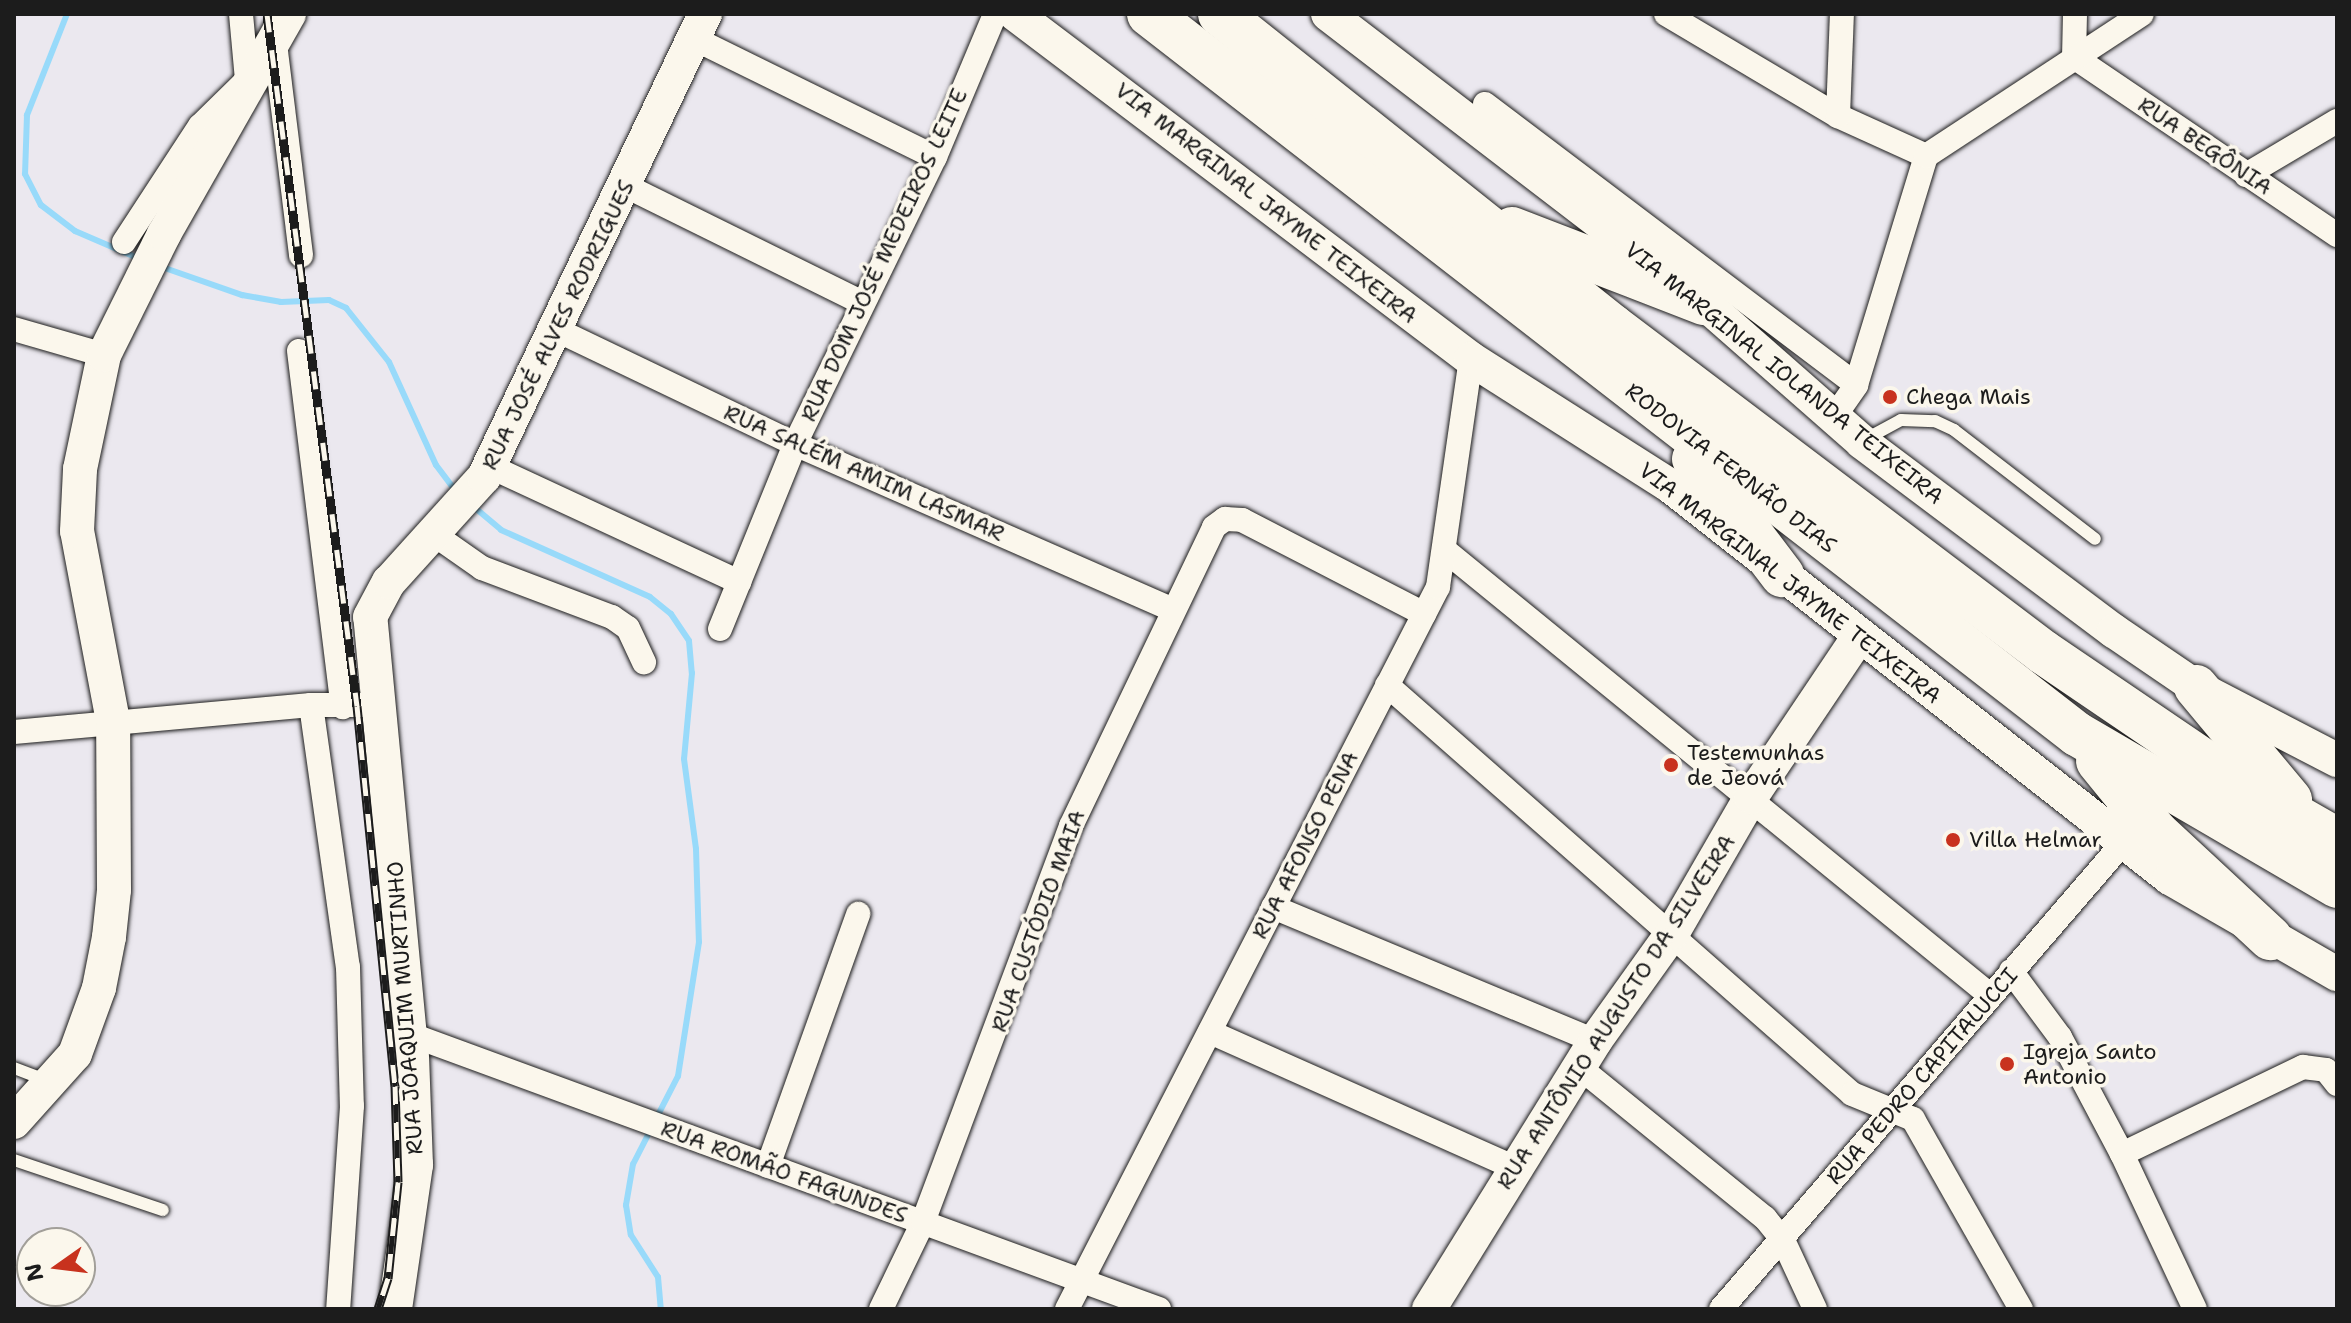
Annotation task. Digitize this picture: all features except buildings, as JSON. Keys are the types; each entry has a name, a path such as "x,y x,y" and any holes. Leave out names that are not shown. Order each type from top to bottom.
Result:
{"highway":[{"name":"RODOVIA FERNÃO DIAS","path":"1129,14 1163,25 1661,415 2077,734 2337,886"},
{"name":"RODOVIA FERNÃO DIAS","path":"1220,14 1469,213 2043,652 2227,777 2328,835"},
{"path":"1469,213 1704,303"},
{"path":"1661,415 1782,575"},
{"path":"2196,687 2263,771 2328,835"},
{"path":"2077,734 2156,832 2270,938"}],"street":[{"path":"241,14 247,80"},
{"name":"RUA DOM JOSÉ MEDEIROS LEITE","path":"720,629 795,444 935,157 995,14"},
{"name":"VIA MARGINAL JAYME TEIXEIRA","path":"1015,14 1471,359 1669,485 2170,878 2337,974"},
{"name":"VIA MARGINAL IOLANDA TEIXEIRA","path":"1328,14 1704,303 1862,442 2196,687 2337,760"},
{"path":"1666,14 1838,116 1926,156"},
{"path":"1838,116 1842,14"},
{"path":"2074,57 2075,14"},
{"path":"1834,417 1856,385 1926,156 2074,57 2111,23 2142,14"},
{"path":"14,1122 75,1054 88,1026 109,937 114,861 113,721 77,531 80,469 104,355 164,234 278,22"},
{"path":"278,22 301,255"},
{"path":"700,26 935,157"},
{"name":"RUA JOSÉ ALVES RODRIGUES","path":"381,705 370,617 389,582 486,472 557,330 700,26"},
{"name":"RUA BEGÔNIA","path":"2074,57 2337,235"},
{"path":"124,242 200,126 247,80"},
{"path":"1485,104 1856,385"},
{"path":"2246,175 2337,121"},
{"path":"626,186 863,303"},
{"path":"14,329 104,355"},
{"name":"RUA SALÉM AMIM LASMAR","path":"557,330 795,444 1173,610"},
{"path":"299,351 343,707"},
{"name":"RUA AFONSO PENA","path":"1067,1309 1438,587 1447,552 1471,359"},
{"path":"486,472 739,582"},
{"name":"RUA CUSTÓDIO MAIA","path":"881,1309 923,1222 1071,826 1207,538 1220,522 1242,520 1424,614"},
{"path":"440,524 482,568 612,617 628,628 644,662"},
{"path":"1447,552 1751,797 1991,996"},
{"name":"RUA ANTÔNIO AUGUSTO DA SILVEIRA","path":"1429,1309 1587,1054 1673,932 1751,797 1859,636"},
{"path":"1387,685 1673,932 1852,1094 1913,1119 1925,1135 2021,1309"},
{"path":"14,732 311,705 381,705"},
{"path":"311,705 348,967 352,1106 338,1309"},
{"name":"RUA JOAQUIM MURTINHO","path":"381,705 409,1034 416,1165 395,1309"},
{"name":"RUA PEDRO CAPITALUCCI","path":"1721,1309 1783,1240 1890,1108 2123,843"},
{"path":"1273,907 1587,1054 1738,1192 1783,1240 1815,1309"},
{"path":"768,1166 858,914"},
{"path":"2011,971 2060,1037 2122,1154 2195,1309"},
{"path":"1210,1032 1515,1168"},
{"name":"RUA ROMÃO FAGUNDES","path":"409,1034 1159,1309"},
{"path":"2122,1154 2303,1067 2326,1070 2337,1084"}],"lane":[{"path":"1862,442 1893,422 1935,421 1954,430 2095,539"},
{"path":"14,1068 51,1082"},
{"path":"14,1160 163,1210"}],"waterway":[{"path":"67,14 27,115 25,174 41,205 75,231 140,259"},
{"path":"162,267 242,295 281,302 329,300 346,308 389,362 436,465 456,492"},
{"path":"474,507 501,530 650,597 671,614 689,641 692,673 684,759 696,849 699,942 678,1076 656,1119"},
{"path":"651,1129 633,1164 626,1205 631,1235 658,1277 661,1309"}],"railway":[{"path":"267,14 357,706 395,1086 398,1182 388,1278 378,1309"}],"place":[{"name":"Chega Mais","path":"1890,397"},
{"name":"Testemunhas de Jeová","path":"1671,765"},
{"name":"Villa Helmar","path":"1953,840"},
{"name":"Igreja Santo Antonio","path":"2007,1064"}]}
